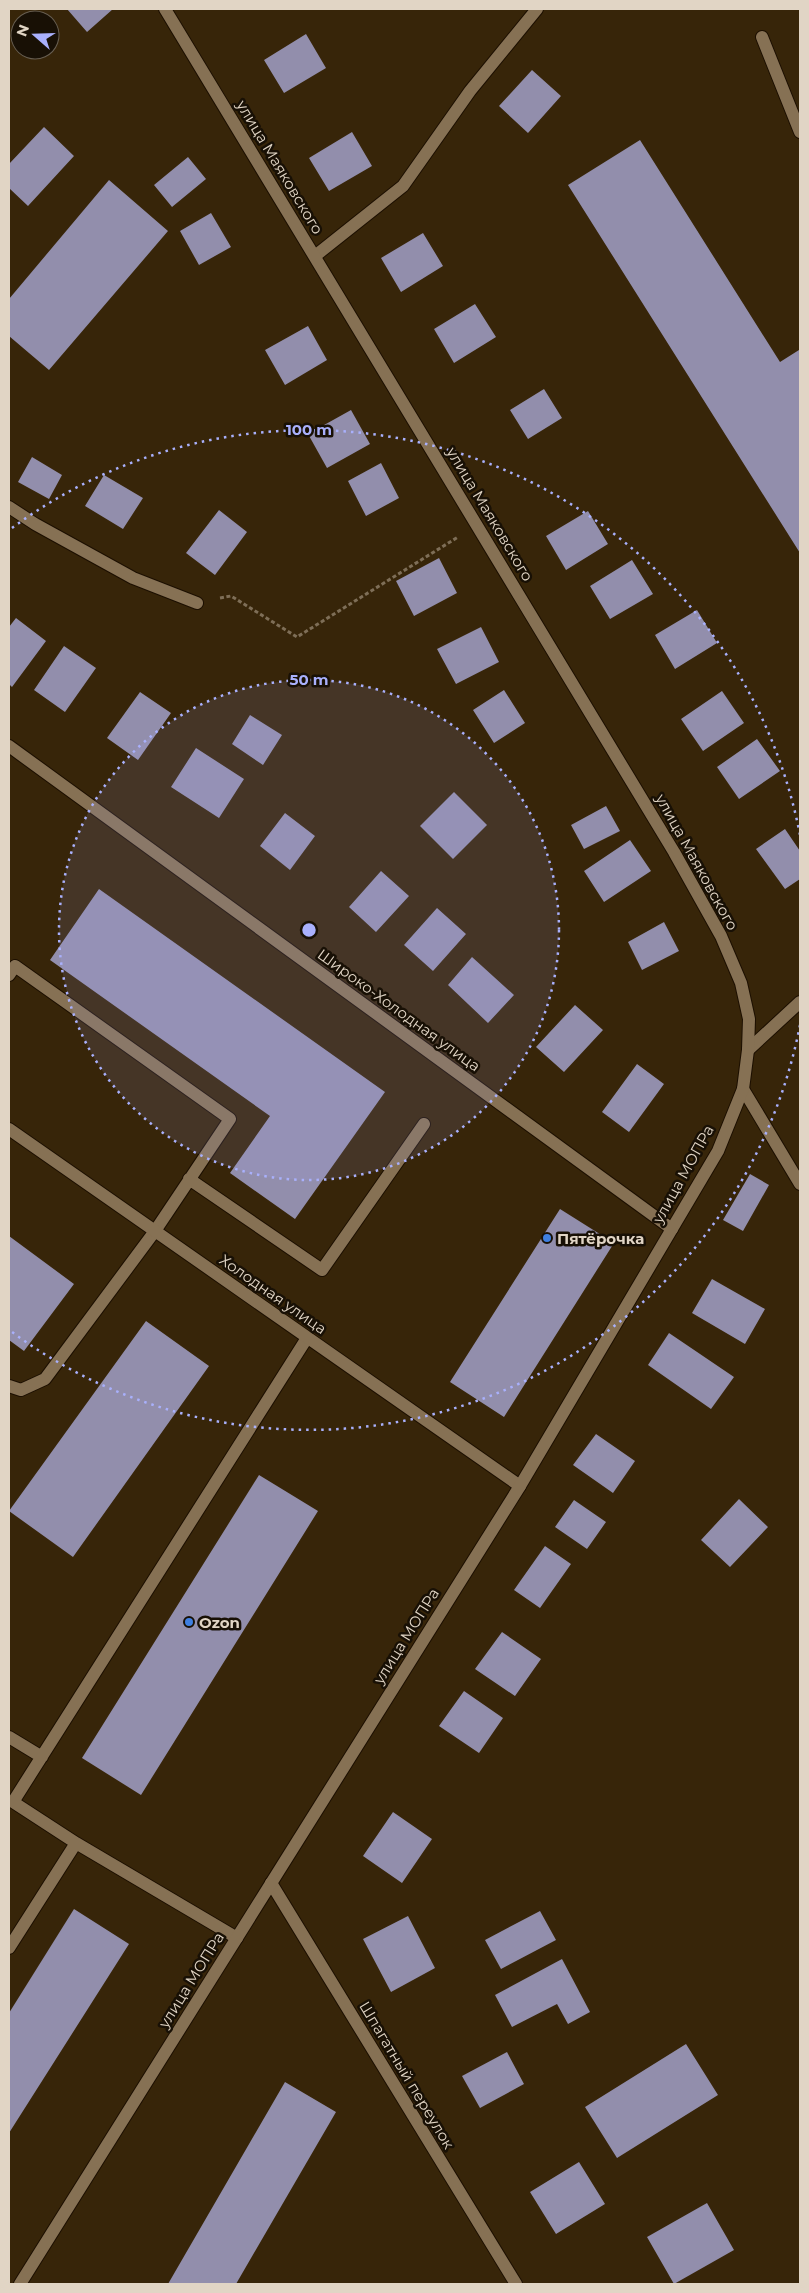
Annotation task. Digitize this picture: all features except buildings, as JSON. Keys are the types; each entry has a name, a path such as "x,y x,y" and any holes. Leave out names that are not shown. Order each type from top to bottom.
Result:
{"street":[{"name":"улица Маяковского","path":"165,9 478,524 674,852 721,936 741,983 749,1019 748,1050"},
{"path":"315,256 403,186 470,91 537,9"},
{"path":"762,37 800,132"},
{"path":"9,507 35,524 133,578 197,603"},
{"name":"Широко-Холодная улица","path":"9,746 672,1229"},
{"path":"9,975 15,966 230,1119 155,1231 45,1379 21,1390 9,1386"},
{"path":"748,1050 800,1002"},
{"name":"улица МОПРа","path":"20,2284 520,1486 672,1229 718,1151 743,1089 748,1050"},
{"path":"743,1089 800,1184"},
{"path":"189,1179 322,1270 424,1124"},
{"name":"Холодная улица","path":"9,1129 520,1486"},
{"path":"237,1938 76,1843 11,1801 42,1757 307,1338"},
{"path":"9,1738 42,1757"},
{"path":"9,1948 76,1843"},
{"name":"Шпагатный переулок","path":"271,1883 516,2284"}],"path":[{"path":"197,603 231,596 297,637 478,524"}],"place":[{"name":"Пятёрочка","path":"547,1238"},
{"name":"Ozon","path":"189,1622"}]}
